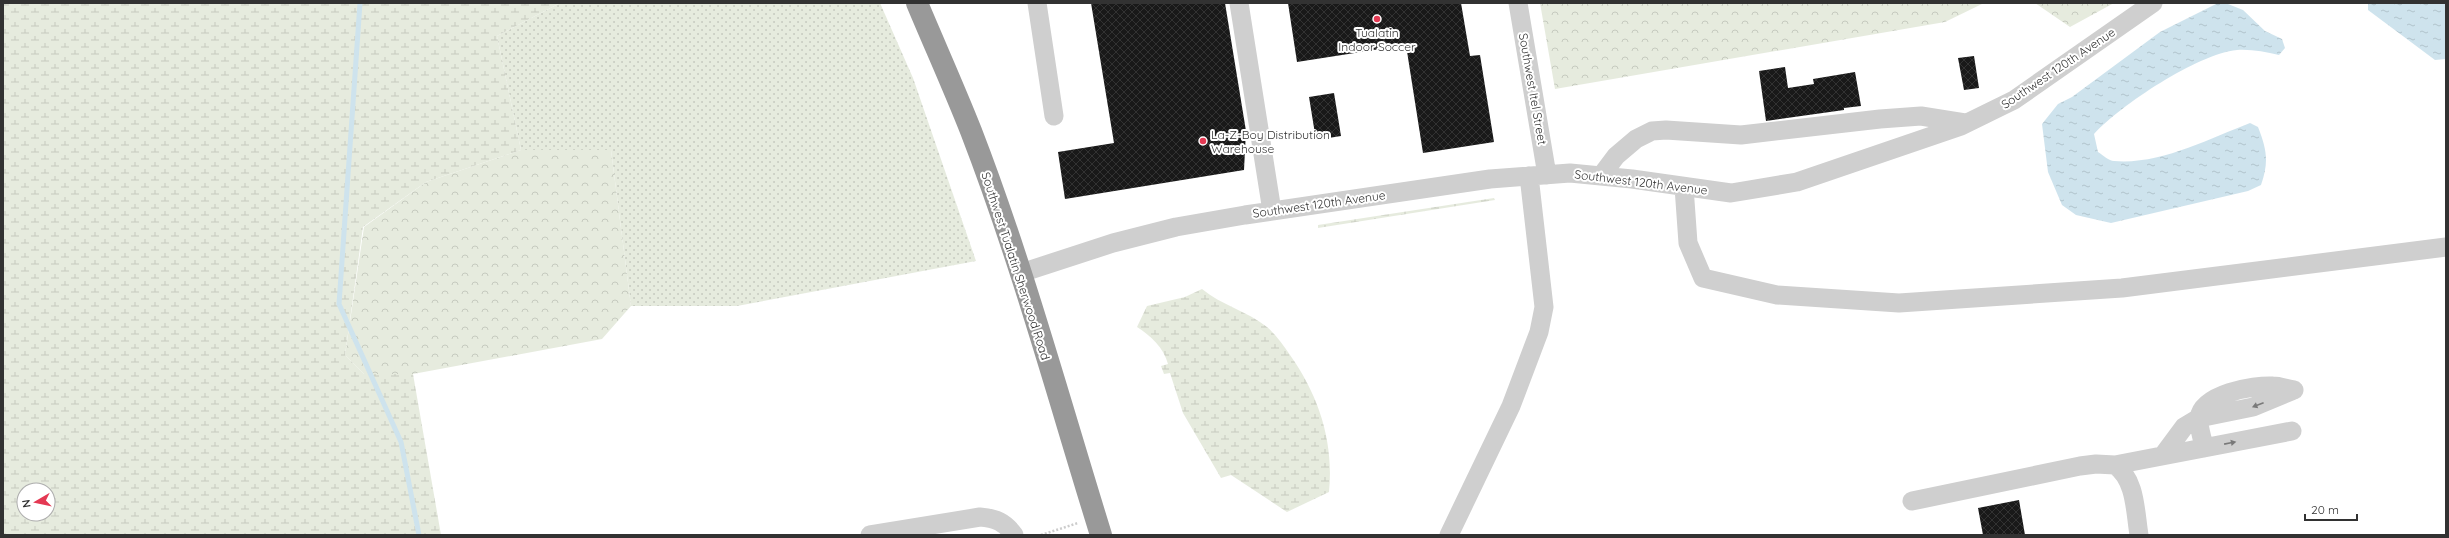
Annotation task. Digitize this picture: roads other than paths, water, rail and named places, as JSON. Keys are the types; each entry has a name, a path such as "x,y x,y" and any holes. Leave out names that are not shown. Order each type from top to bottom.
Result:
{"highway":[{"name":"Southwest Tualatin Sherwood Road","path":"917,3 971,131 1021,273 1098,526"}],"street":[{"path":"1037,3 1054,116"},
{"path":"1239,3 1272,211"},
{"name":"Southwest Itel Street","path":"1449,535 1512,406 1539,332 1544,307 1538,175 1518,3"},
{"name":"Southwest 120th Avenue","path":"1021,273 1113,243 1176,227 1272,211 1490,179 1570,173 1731,193 1797,182 1967,123 2014,100 2153,3"},
{"path":"1601,176 1616,156 1636,139 1652,131 1674,130 1741,135 1880,119 1922,116 1967,123"},
{"path":"1684,187 1688,244 1703,278 1777,295 1899,303 2114,289 2446,247"},
{"path":"2204,448 2199,418 2204,407 2222,395 2272,386 2294,390"},
{"path":"2164,454 2184,427 2199,418"},
{"path":"1912,501 2080,466 2096,464 2115,465 2164,454 2292,431"},
{"path":"2115,465 2124,471 2130,479 2139,535"},
{"path":"870,535 980,517 994,518 1007,525 1014,535"}],"water":[{"path":"2368,3 2446,3 2446,59 2435,60 2368,10"},
{"path":"2216,4 2228,4 2243,10 2265,31 2282,39 2285,48 2279,55 2258,51 2237,50 2220,54 2181,71 2141,96 2106,122 2094,134 2098,152 2112,161 2149,159 2184,150 2250,123 2258,127 2265,149 2266,163 2261,185 2248,191 2111,223 2076,215 2062,205 2048,172 2042,124 2058,104 2072,97 2160,32"}],"waterway":[{"path":"360,3 339,304 401,442 419,535"}],"place":[{"name":"Tualatin Indoor Soccer","path":"1377,19"},
{"name":"La-Z-Boy Distribution Warehouse","path":"1203,141"}]}
